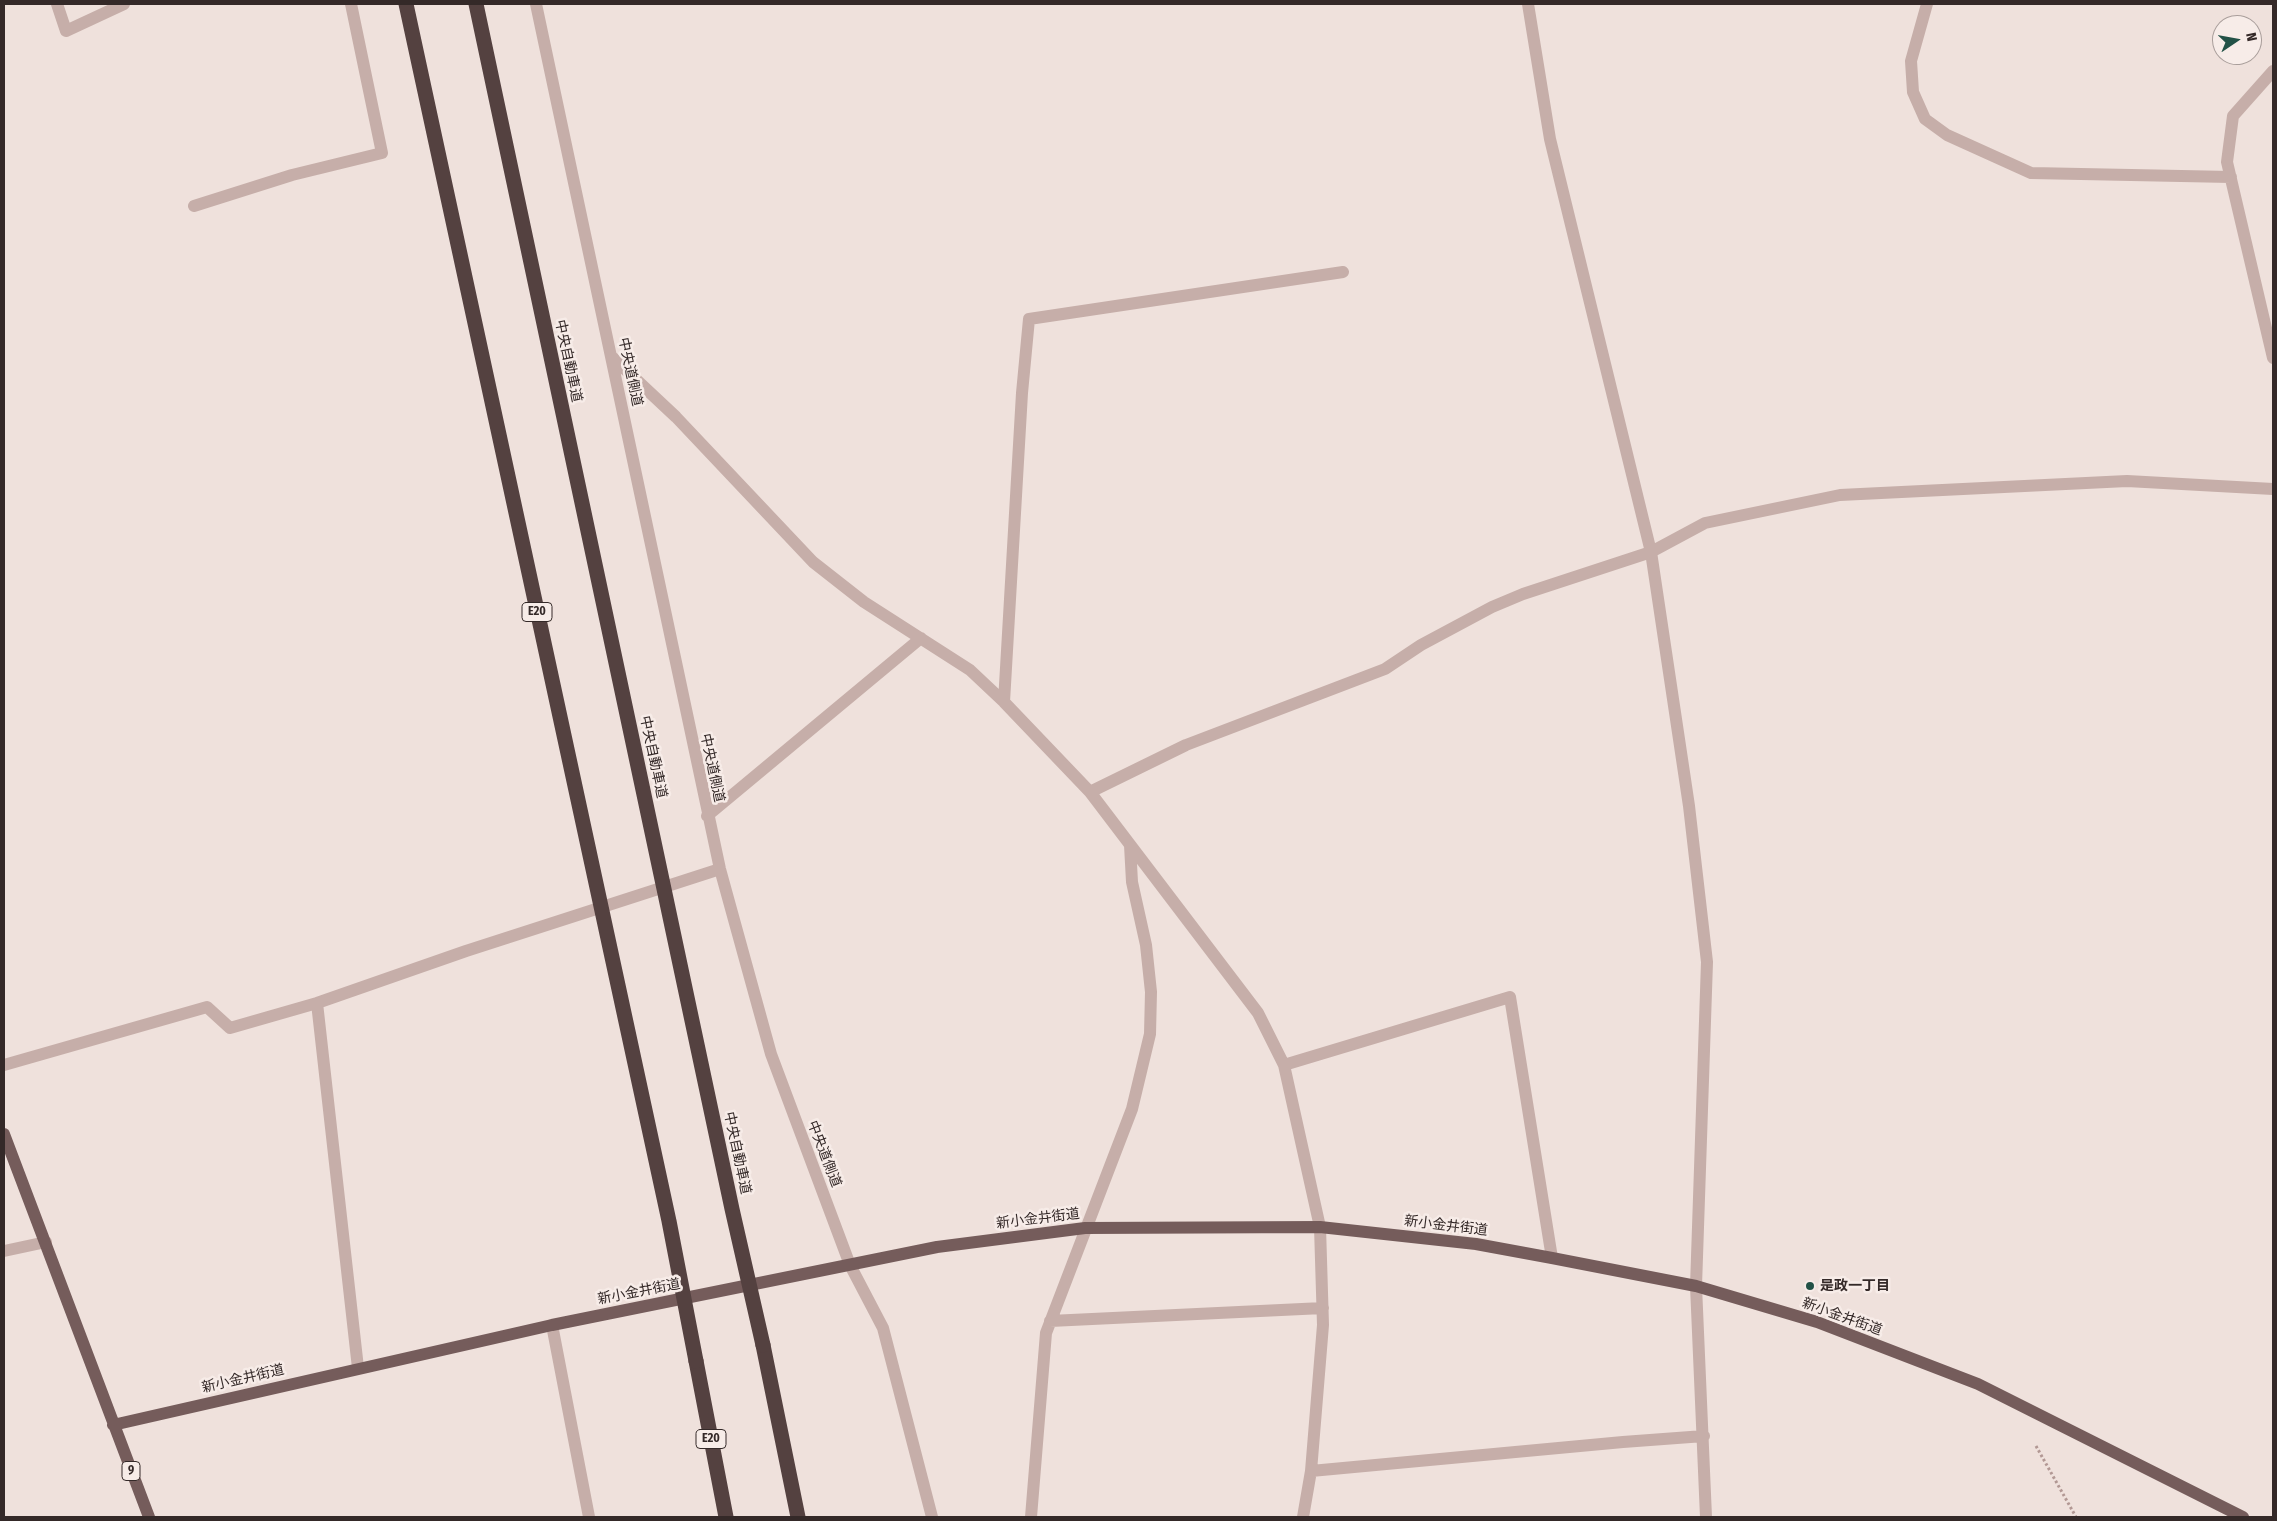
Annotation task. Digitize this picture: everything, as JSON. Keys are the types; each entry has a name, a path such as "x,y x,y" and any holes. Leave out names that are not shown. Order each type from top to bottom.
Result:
{"highway":[{"name":"E20","path":"406,4 669,1220 726,1517"},
{"name":"中央自動車道","path":"476,4 799,1517"}],"main road":[{"path":"4,1134 113,1425"},
{"name":"新小金井街道","path":"113,1425 552,1325 937,1247 1085,1228 1320,1227 1476,1244 1552,1258 1696,1286 1816,1322 1978,1384 2243,1517"},
{"name":"9","path":"113,1425 149,1517"}],"street":[{"path":"57,4 66,31 124,4"},
{"path":"194,206 292,175 382,152 351,4"},
{"name":"中央道側道","path":"536,4 612,357 707,816 720,869 771,1054 850,1265 883,1328 932,1517"},
{"path":"1528,4 1550,139 1651,552 1689,806 1707,962 1696,1286 1704,1436 1706,1517"},
{"path":"1927,4 1911,61 1912,92 1924,119 1947,134 2031,173 2231,177"},
{"path":"2273,71 2233,116 2227,162 2273,358"},
{"path":"1004,702 1028,319 1343,272"},
{"path":"612,357 676,416 813,562 864,602 970,670 1004,702 1090,792 1258,1013 1284,1065 1320,1227 1323,1308 1311,1471 1303,1517"},
{"path":"1090,792 1186,745 1385,669 1421,645 1492,607 1523,594 1651,552 1705,523 1840,495 2127,481 2273,489"},
{"path":"707,816 921,638"},
{"path":"1031,1517 1046,1334 1132,1109 1150,1034 1151,992 1146,945 1132,882 1130,845"},
{"path":"4,1065 207,1007 230,1028 316,1003 475,948 720,869"},
{"path":"1284,1065 1510,997 1552,1258"},
{"path":"316,1003 358,1368"},
{"path":"4,1251 46,1242"},
{"path":"1050,1321 1323,1308"},
{"path":"552,1325 589,1517"},
{"path":"1311,1471 1704,1436"}],"path":[{"path":"2034,1442 2076,1517"}],"place":[{"name":"是政一丁目","path":"1810,1286"}]}
